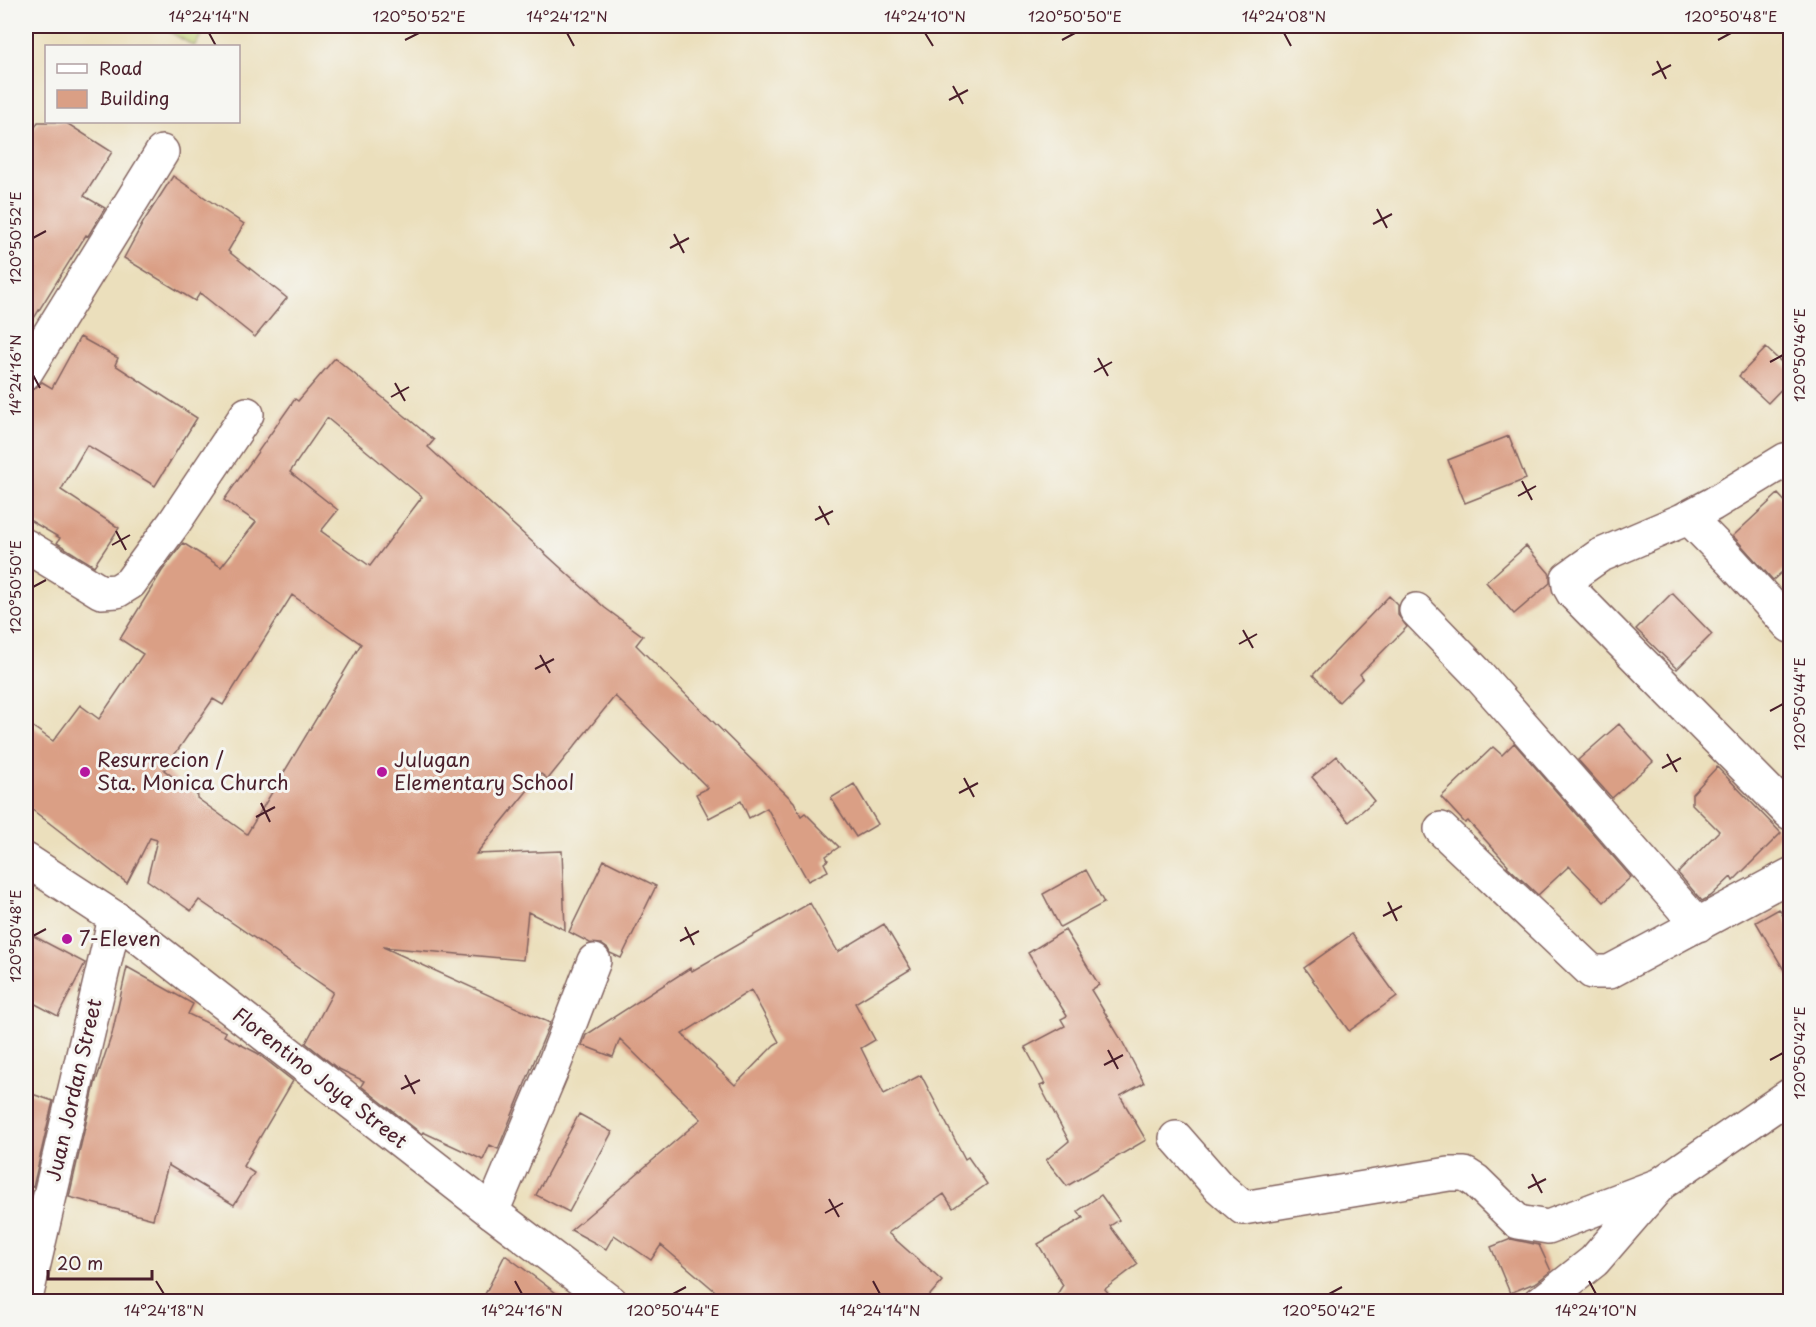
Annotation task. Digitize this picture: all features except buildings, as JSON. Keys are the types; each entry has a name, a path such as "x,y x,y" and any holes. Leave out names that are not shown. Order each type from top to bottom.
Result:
{"street":[{"path":"26,372 162,152"},
{"path":"26,546 101,592 117,591 130,583 174,523 247,414"},
{"path":"1791,459 1785,460 1688,517 1599,556 1568,578 1569,586 1578,599 1791,813"},
{"path":"1688,517 1791,626"},
{"path":"1416,610 1476,672 1698,925"},
{"path":"1441,829 1592,972 1609,972 1791,875"},
{"name":"Florentino Joya Street","path":"26,860 115,918 611,1302"},
{"name":"Juan Jordan Street","path":"26,1298 115,918"},
{"path":"492,1212 554,1065 594,961"},
{"path":"1176,1138 1218,1186 1243,1208 1449,1174 1465,1174 1476,1181 1518,1222 1548,1227 1659,1185 1791,1095"},
{"path":"1540,1302 1594,1261 1659,1185"}],"green space":[{"path":"160,26 208,26 195,45"}],"place":[{"name":"Resurrecion / Sta. Monica Church","path":"85,772"},
{"name":"Julugan Elementary School","path":"382,772"},
{"name":"7-Eleven","path":"67,939"}]}
